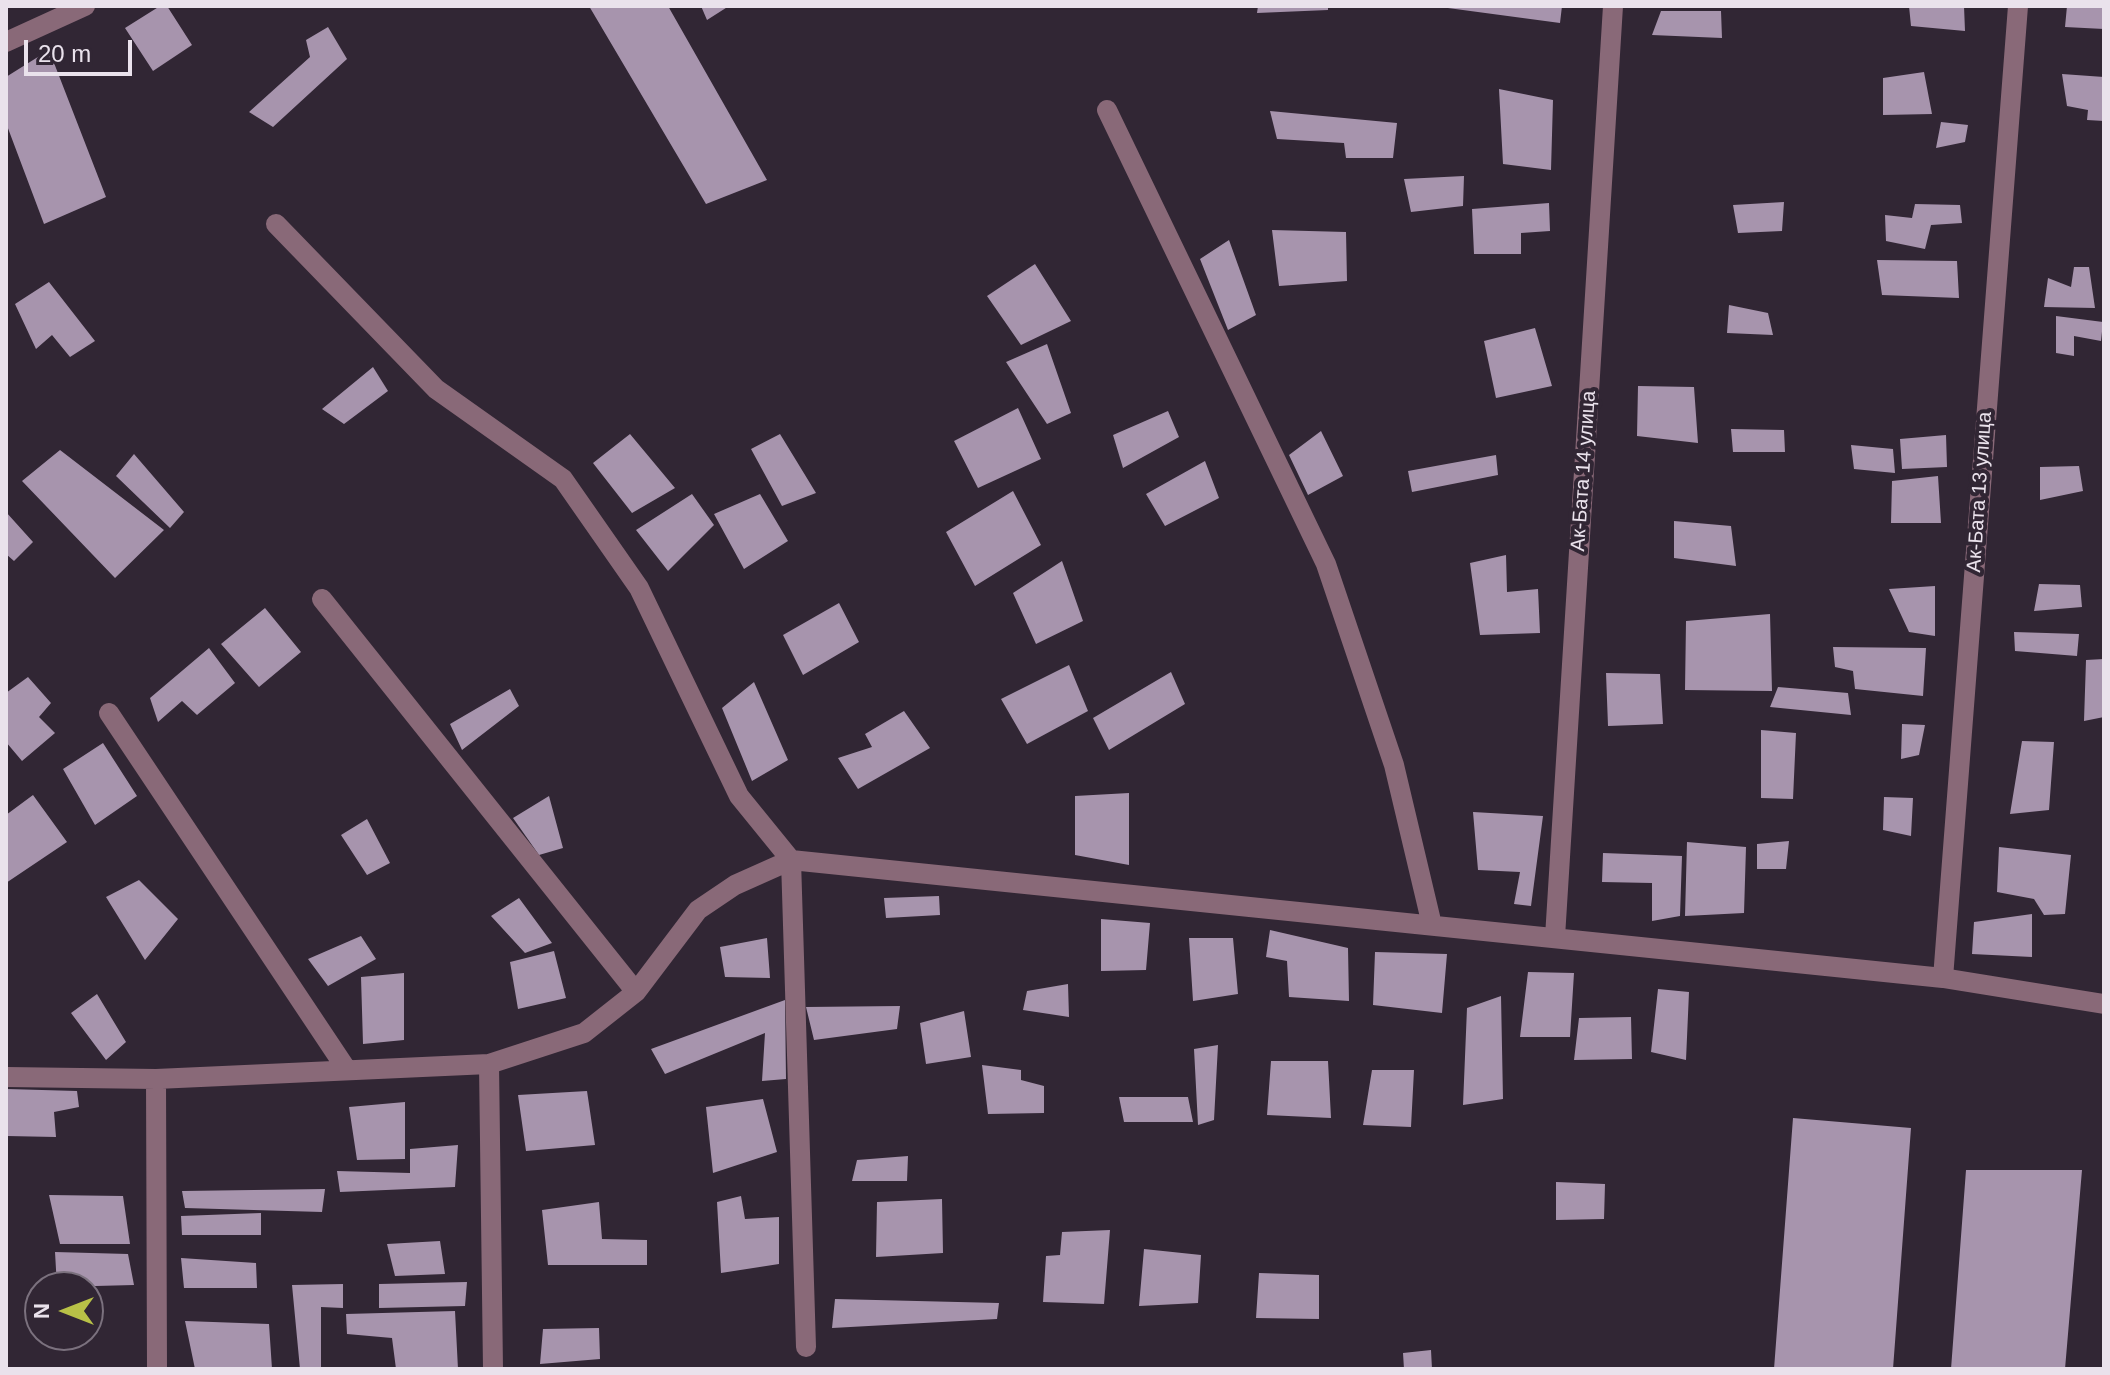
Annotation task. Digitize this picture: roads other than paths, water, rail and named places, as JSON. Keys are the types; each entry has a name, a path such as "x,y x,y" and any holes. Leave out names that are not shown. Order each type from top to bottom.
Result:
{"street":[{"path":"6,42 85,6"},
{"name":"Ак-Бата 14 улица","path":"1555,937 1613,6"},
{"name":"Ак-Бата 13 улица","path":"1943,978 2018,6"},
{"path":"1107,110 1326,564 1394,765 1432,925"},
{"path":"276,224 436,389 563,479 639,588 739,796 791,860 806,1347"},
{"path":"322,599 636,992"},
{"path":"109,713 347,1070"},
{"path":"6,1077 156,1079 489,1064 584,1033 636,992 698,910 735,885 791,860 1943,978 2104,1004"},
{"path":"489,1064 493,1369"},
{"path":"156,1079 157,1369"}]}
